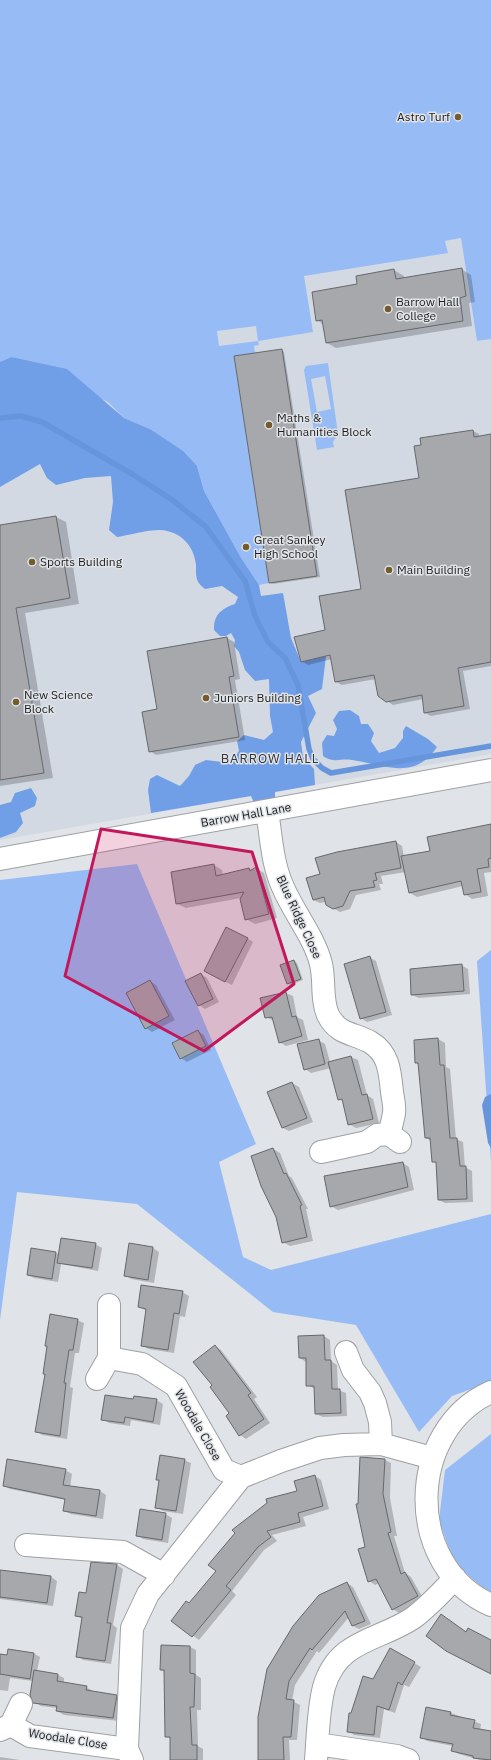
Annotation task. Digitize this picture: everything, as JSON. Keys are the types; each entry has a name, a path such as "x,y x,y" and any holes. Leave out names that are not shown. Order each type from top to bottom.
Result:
{"street":[{"name":"Barrow Hall Lane","path":"0,859 491,770"},
{"name":"Blue Ridge Close","path":"266,811 276,865 282,885 321,963 325,1004 328,1014 342,1030 349,1035 369,1042 377,1047 384,1055 388,1064 394,1113 395,1138 377,1135 367,1142 319,1150"},
{"path":"97,1379 109,1358 109,1305"},
{"path":"346,1352 353,1370 370,1392 375,1403 380,1422 381,1444"},
{"name":"Woodale Close","path":"20,1704 5,1728 30,1736 130,1754 132,1628 148,1594 241,1477 224,1470 176,1386 142,1364 109,1358"},
{"path":"491,1392 482,1396 462,1412 445,1432 432,1458 426,1483 426,1507 430,1532 443,1563 455,1578 470,1592 491,1605"},
{"path":"241,1477 281,1461 320,1448 381,1444 432,1458"},
{"path":"26,1545 123,1552 164,1575"},
{"path":"408,1760 397,1756 317,1752 320,1703 324,1686 330,1672 338,1661 359,1643 401,1625 413,1618 455,1578"}],"highlighted area":[{"path":"101,829 252,852 294,984 204,1051 65,976"}],"shaded area":[{"path":"0,0 491,0 491,339 477,341 461,238 445,241 448,253 304,276 313,332 258,341 259,345 254,346 255,353 234,357 269,583 259,585 240,556 204,491 197,466 150,429 124,418 108,402 11,357 0,362","holes":["256,326 258,341 219,346 217,331"]},
{"name":"Great Sankey High School","path":"0,40 445,241 461,238 477,341 491,339 491,754 0,840"},
{"path":"11,357 67,369 124,418 150,429 183,451 197,466 204,491 240,556 259,585 261,596 283,593 291,638 301,662 326,656 322,689 308,696 316,713 301,742 303,757 314,769 315,785 275,792 275,802 255,805 251,796 151,813 148,790 150,779 157,775 180,786 189,776 195,765 206,760 230,763 239,751 237,741 244,735 264,740 273,732 270,716 269,679 255,681 245,670 239,652 234,646 235,640 231,633 226,636 220,636 214,630 215,620 219,613 235,604 238,597 222,586 205,589 199,584 195,558 185,540 174,533 160,530 117,537 109,530 113,502 111,476 85,478 56,485 47,478 40,464 0,487 0,362"},
{"path":"328,363 338,434 333,442 334,447 317,450 304,370 306,366","holes":["325,376 331,409 317,412 311,379"]},
{"path":"350,710 359,716 361,724 368,724 374,733 371,741 379,753 395,748 403,738 403,731 406,726 428,739 437,747 428,758 419,764 409,767 398,768 352,760 331,760 323,756 322,743 327,735 334,736 337,729 333,720 339,711"},
{"path":"31,788 37,798 35,806 20,813 23,823 16,832 0,838 0,805 11,802 15,793"},
{"path":"137,864 256,1144 219,1162 243,1257 271,1270 491,1214 491,1382 452,1396 419,1432 356,1325 273,1312 137,1204 17,1192 0,1320 0,880"},
{"path":"491,950 491,1162 477,961"},
{"path":"491,1094 491,1148 488,1143 482,1105 485,1097"},
{"path":"491,1434 491,1595 454,1563 439,1520 445,1470"}],"building":[{"name":"Barrow Hall College","path":"462,268 466,296 460,298 463,321 326,343 322,320 316,321 312,292 357,284 356,276 394,269 396,279"},
{"name":"Maths & Humanities Block","path":"282,349 317,576 269,583 234,356"},
{"name":"Main Building","path":"473,430 474,437 491,434 491,662 458,668 464,706 424,713 422,695 386,702 378,696 374,675 335,682 330,655 301,662 294,637 325,630 319,596 361,589 345,490 419,478 414,446 421,445 420,438"},
{"path":"56,516 70,598 16,608 44,773 0,780 0,525"},
{"name":"Juniors Building","path":"227,637 234,676 229,677 239,737 149,752 142,712 157,709 147,651"},
{"path":"491,824 491,858 488,859 489,867 477,869 481,892 464,895 461,881 409,893 401,856 430,851 427,837"},
{"path":"396,841 401,868 375,873 377,880 373,881 375,887 350,891 343,906 333,909 326,905 324,897 313,900 306,878 320,874 315,858 337,852"},
{"path":"214,864 216,876 249,868 250,871 256,867 269,914 245,920 240,899 244,892 176,904 171,872"},
{"path":"226,927 248,938 225,982 204,971"},
{"path":"370,956 386,1012 360,1019 344,964"},
{"path":"294,960 301,979 287,984 280,965"},
{"path":"462,964 464,991 411,995 410,969"},
{"path":"201,973 213,999 198,1006 185,981"},
{"path":"150,980 169,1016 145,1029 126,993"},
{"path":"286,992 292,1017 296,1016 302,1036 279,1043 272,1017 265,1018 260,998"},
{"path":"198,1030 206,1046 180,1059 172,1043"},
{"path":"438,1038 440,1065 444,1065 450,1138 457,1138 460,1166 466,1166 467,1199 438,1200 436,1162 432,1162 430,1138 425,1138 418,1063 415,1063 414,1040"},
{"path":"319,1039 325,1064 304,1070 297,1044"},
{"path":"351,1056 362,1095 367,1094 373,1119 348,1125 342,1099 338,1100 328,1062"},
{"path":"292,1082 307,1118 282,1128 267,1092"},
{"path":"273,1148 284,1174 286,1173 302,1205 300,1206 307,1237 282,1243 276,1217 261,1186 251,1156"},
{"path":"403,1162 408,1187 330,1207 324,1176"},
{"path":"61,1238 96,1243 92,1268 57,1263"},
{"path":"129,1243 153,1247 148,1280 124,1276"},
{"path":"31,1248 56,1252 52,1279 27,1275"},
{"path":"141,1285 183,1291 179,1314 174,1313 168,1350 141,1346 146,1309 138,1307"},
{"path":"50,1314 78,1319 73,1350 69,1350 64,1383 66,1383 60,1436 35,1432 45,1374 43,1374 47,1346 45,1346"},
{"path":"324,1335 325,1360 331,1360 332,1389 340,1389 341,1413 315,1414 314,1386 306,1386 306,1358 299,1358 298,1336"},
{"path":"215,1345 251,1393 248,1395 264,1419 239,1436 226,1416 229,1413 210,1387 212,1385 193,1362"},
{"path":"105,1395 133,1399 134,1396 157,1399 153,1422 125,1417 124,1423 101,1420"},
{"path":"160,1455 185,1459 176,1511 155,1508 159,1480 156,1480"},
{"path":"360,1457 385,1459 383,1494 391,1532 388,1533 401,1574 405,1572 418,1596 392,1610 376,1579 368,1582 358,1549 365,1547 356,1504 358,1504"},
{"path":"7,1459 66,1469 63,1485 100,1490 96,1516 63,1511 65,1499 3,1486"},
{"path":"315,1475 323,1506 298,1513 300,1522 267,1531 271,1537 258,1547 226,1586 231,1590 192,1637 171,1621 186,1601 189,1603 216,1571 208,1565 235,1533 232,1530 267,1503 266,1499 297,1491 294,1481"},
{"path":"140,1509 166,1513 162,1540 136,1536"},
{"path":"91,1562 117,1564 107,1623 111,1623 105,1661 76,1657 82,1617 75,1616 79,1592 86,1593"},
{"path":"0,1570 51,1576 47,1603 0,1597"},
{"path":"347,1582 365,1621 352,1626 345,1611 312,1650 310,1648 289,1681 286,1699 294,1700 291,1737 283,1737 284,1760 258,1760 258,1717 267,1669 293,1626 319,1595"},
{"path":"441,1614 466,1632 468,1628 491,1640 491,1674 446,1651 426,1636"},
{"path":"161,1645 190,1646 190,1673 195,1674 194,1707 190,1707 192,1745 197,1745 197,1760 170,1760 170,1737 165,1737 164,1670 160,1670"},
{"path":"390,1648 415,1662 402,1685 398,1682 389,1710 377,1706 374,1735 347,1732 349,1713 351,1713 363,1676 373,1679"},
{"path":"8,1649 34,1653 30,1679 0,1674 0,1654 7,1655"},
{"path":"34,1670 58,1674 57,1681 87,1686 86,1690 117,1695 113,1718 56,1711 57,1706 33,1703 30,1695"},
{"path":"426,1707 451,1712 450,1715 475,1720 473,1728 491,1731 491,1760 473,1758 473,1756 451,1751 453,1744 420,1738"}],"waterway":[{"path":"0,418 21,416 42,422 132,474 171,499 206,527 245,581 255,616 268,642 285,658 298,685 309,749 313,759 322,768 331,773 491,746"}],"place":[{"name":"Astro Turf","path":"458,117"},
{"name":"Barrow Hall College","path":"388,309"},
{"name":"Maths & Humanities Block","path":"269,425"},
{"name":"Great Sankey High School","path":"246,547"},
{"name":"Sports Building","path":"32,562"},
{"name":"Main Building","path":"389,570"},
{"name":"Juniors Building","path":"206,698"},
{"name":"New Science Block","path":"16,702"}],"district":[{"name":"BARROW HALL","path":"270,758"}]}
